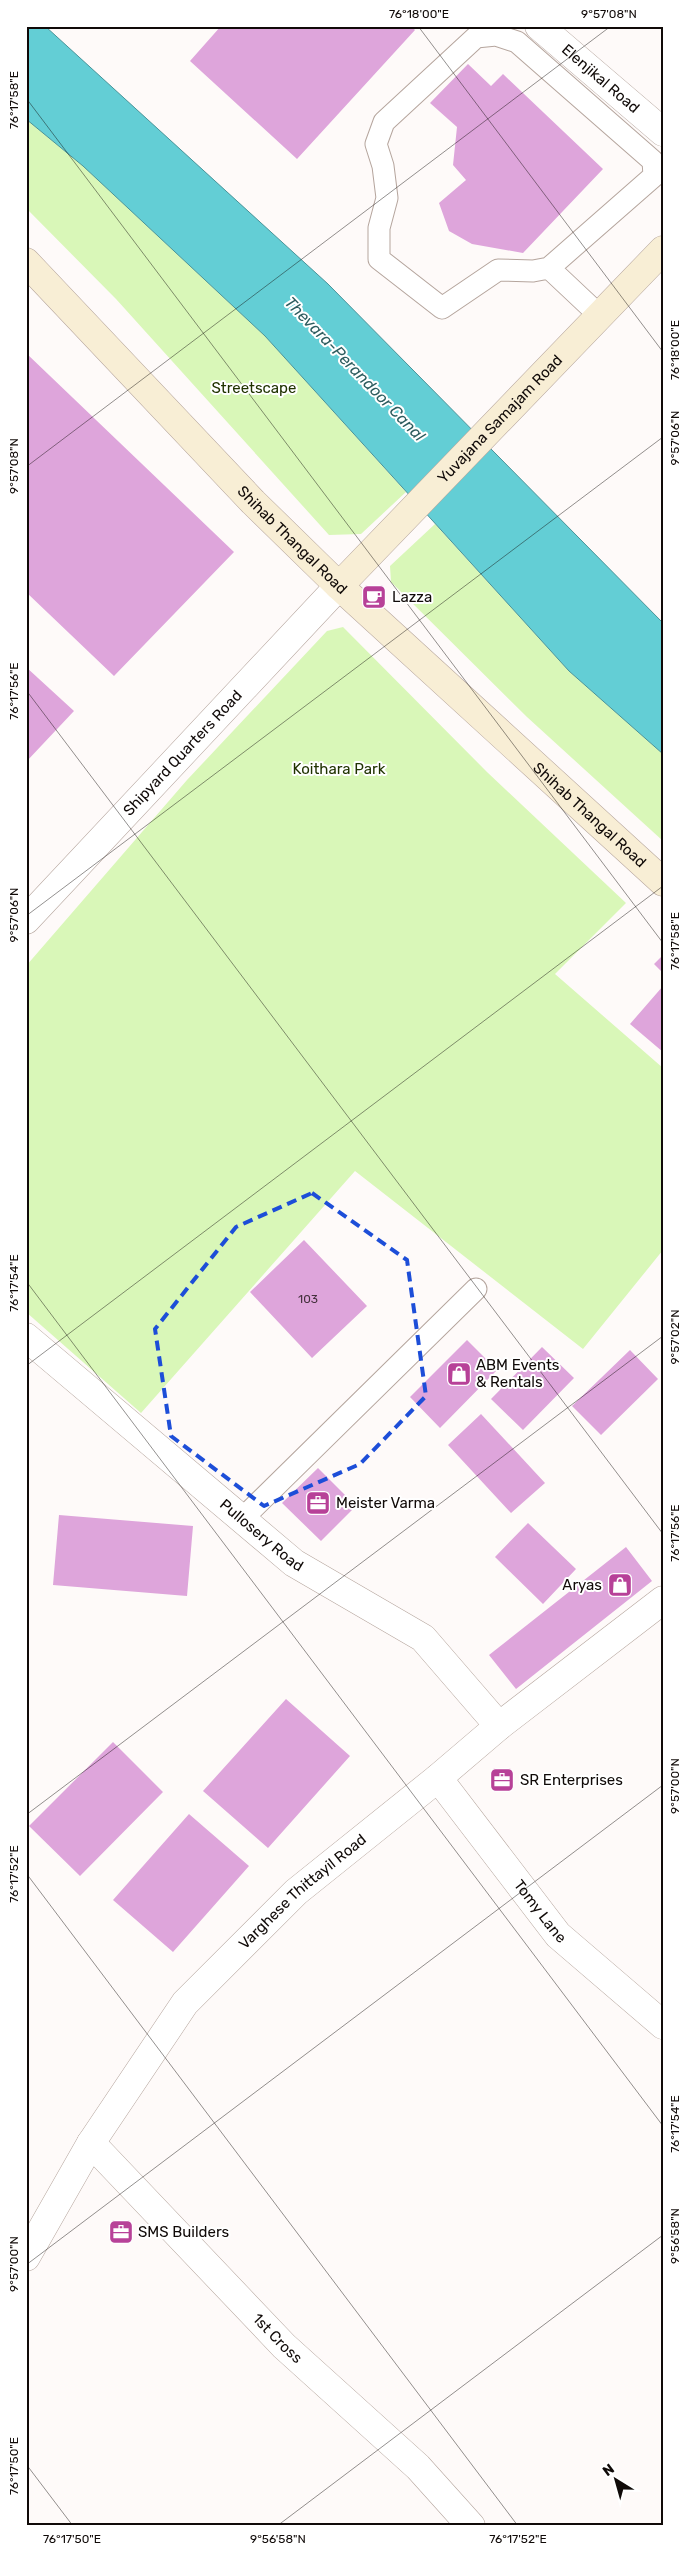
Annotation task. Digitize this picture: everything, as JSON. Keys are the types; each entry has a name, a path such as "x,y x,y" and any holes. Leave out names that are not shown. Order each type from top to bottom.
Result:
{"street":[{"name":"Elenjikal Road","path":"539,26 663,132"},
{"name":"Yuvajana Samajam Road","path":"339,586 663,250"},
{"name":"Shihab Thangal Road","path":"26,262 253,502 339,586 663,882"},
{"name":"Shipyard Quarters Road","path":"26,920 339,586"},
{"name":"Pullosery Road","path":"26,1337 294,1563 423,1638 498,1726"},
{"name":"Varghese Thittayil Road","path":"26,2257 91,2143 184,2002 296,1892 438,1778 498,1726 663,1600"},
{"name":"Tomy Lane","path":"438,1778 558,1935 663,2025"},
{"name":"1st Cross","path":"91,2143 284,2346 418,2467 472,2526"}],"lane":[{"path":"496,36 517,42 653,161 654,176 549,268 533,271 498,270 442,308 379,258 379,228 388,198 383,166 376,144 384,122 476,37 496,36"},
{"path":"549,268 600,316"},
{"path":"242,1520 476,1288"}],"highlighted area":[{"path":"312,1193 407,1260 426,1396 360,1464 264,1506 171,1436 155,1329 236,1227"}],"green space":[{"name":"Streetscape","path":"26,119 83,166 265,336 406,492 361,534 329,535 116,299 26,208"},
{"path":"435,524 569,671 663,754 663,841 527,717 391,582 390,566"},
{"name":"Koithara Park","path":"343,627 487,772 626,903 555,974 663,1068 663,1250 583,1349 355,1171 141,1413 26,1312 26,966 187,780 327,631"}],"water":[{"name":"Thevara-Perandoor Canal","path":"26,26 45,26 328,284 663,623 663,754 569,671 265,336 83,166 26,119"}],"building":[{"path":"221,26 411,26 415,30 297,159 190,61"},
{"path":"468,64 491,86 503,74 603,169 523,253 472,244 449,231 439,203 466,180 453,165 457,127 430,103"},
{"path":"26,353 234,552 114,676 26,592"},
{"path":"26,667 74,711 26,762"},
{"path":"663,955 663,973 654,964"},
{"path":"663,986 663,1052 630,1024"},
{"path":"304,1240 367,1306 312,1358 250,1292"},
{"path":"467,1340 497,1370 440,1428 410,1397"},
{"path":"542,1347 574,1378 523,1430 491,1399"},
{"path":"630,1350 658,1379 601,1435 572,1406"},
{"path":"481,1414 545,1483 511,1513 448,1445"},
{"path":"318,1468 356,1506 321,1541 282,1503"},
{"path":"59,1515 193,1526 187,1596 53,1585"},
{"path":"528,1523 576,1569 543,1604 495,1557"},
{"path":"626,1547 652,1581 516,1689 489,1655"},
{"path":"286,1699 350,1756 268,1848 203,1791"},
{"path":"113,1742 163,1792 80,1876 29,1826"},
{"path":"189,1814 249,1866 173,1952 113,1900"}],"place":[{"name":"Lazza","path":"374,597"},
{"name":"ABM Events & Rentals","path":"459,1374"},
{"name":"Meister Varma","path":"318,1503"},
{"name":"Aryas","path":"620,1585"},
{"name":"SR Enterprises","path":"502,1780"},
{"name":"SMS Builders","path":"121,2232"}]}
